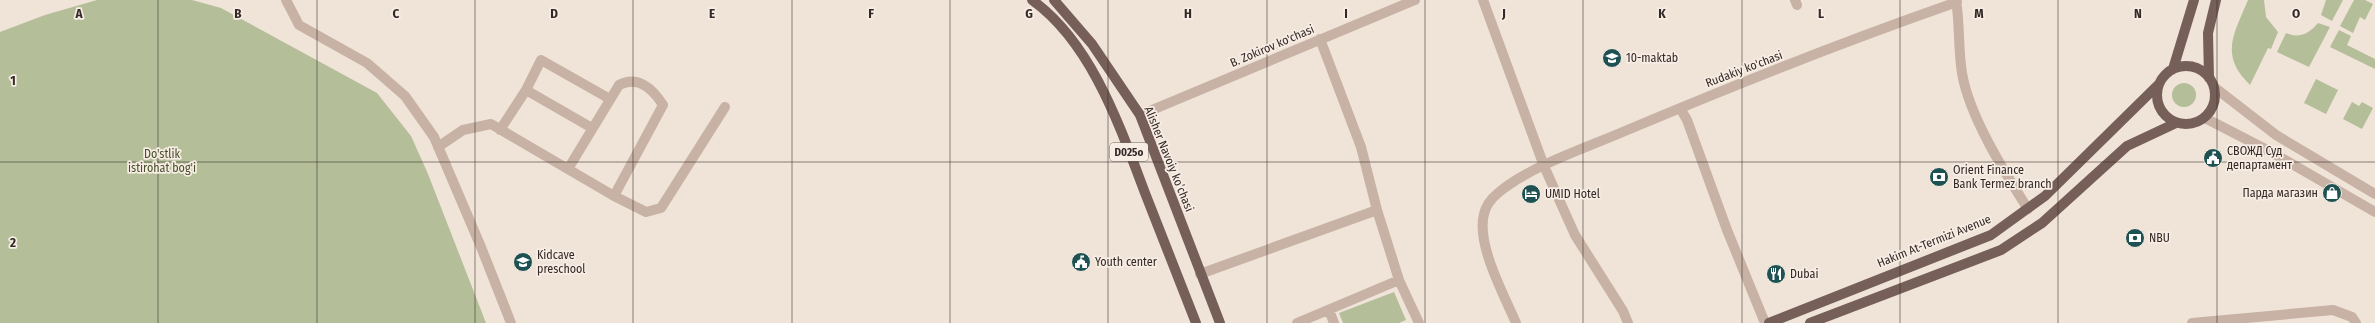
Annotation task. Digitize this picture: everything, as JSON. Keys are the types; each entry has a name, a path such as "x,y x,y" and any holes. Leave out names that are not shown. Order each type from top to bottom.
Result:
{"main road":[{"name":"D025o","path":"1032,0 1058,24 1099,82 1119,127 1196,323"},
{"name":"Alisher Navoiy ko’chasi","path":"1054,0 1092,44 1140,115 1220,323"},
{"path":"2173,69 2194,0"},
{"path":"2212,82 2202,71 2193,67 2182,66 2173,69 2161,79 2158,86 2156,94 2160,108 2168,118 2176,123 2191,124 2205,118 2214,104 2208,33 2216,0"},
{"name":"Hakim At-Termizi Avenue","path":"1769,323 1991,234 2028,209 2158,86"},
{"path":"1810,323 2001,250 2042,223 2127,146 2176,123"}],"street":[{"path":"286,0 299,25 367,63 404,96 434,137 482,247 511,323"},
{"name":"B. Zokirov ko'chasi","path":"1140,115 1415,0"},
{"path":"1483,0 1544,166 1575,235 1623,310 1628,323"},
{"path":"1956,1 1962,74 1972,104 1999,163 2028,209"},
{"name":"Rudakiy ko'chasi","path":"1516,323 1490,261 1482,230 1484,214 1490,201 1499,192 1544,166 1680,108 1956,1"},
{"path":"1320,40 1361,147 1377,210 1399,280 1419,323"},
{"path":"500,130 526,90 541,60 610,99"},
{"path":"568,169 619,85 627,81 635,81 647,86 657,96 663,105 614,196"},
{"path":"2212,82 2276,135 2375,194"},
{"path":"526,90 592,128"},
{"path":"438,147 463,130 491,124 614,196 646,212 661,208 725,107"},
{"path":"1680,108 1687,120 1727,230 1765,323"},
{"path":"2205,118 2273,153 2375,212"},
{"path":"1200,274 1377,210"},
{"path":"1297,323 1399,280"},
{"path":"1329,310 1334,323"},
{"path":"2192,323 2333,310 2352,317 2356,323"}],"green space":[{"name":"Do'stlik istirohat bog'i","path":"97,0 192,0 221,8 377,93 411,136 428,174 486,323 0,323 0,32 45,15"},
{"path":"2248,0 2264,0 2266,17 2278,32 2271,49 2268,48 2250,85 2240,74 2232,54 2234,34"},
{"path":"2326,0 2343,0 2332,21 2321,15"},
{"path":"2354,0 2365,0 2373,4 2365,20 2360,17 2353,33 2340,26"},
{"path":"2318,23 2330,27 2309,67 2277,52 2286,33 2291,35 2304,34"},
{"path":"2339,30 2351,36 2347,45 2375,59 2375,69 2330,47"},
{"path":"2316,79 2338,90 2326,114 2304,103"},
{"path":"2184,83 2189,84 2195,90 2195,100 2189,106 2184,107 2179,106 2173,100 2172,95 2173,90 2179,84"},
{"path":"2352,102 2359,106 2362,102 2373,108 2362,129 2343,119"},
{"path":"1394,292 1406,320 1399,323 1343,323 1339,313"}],"place":[{"name":"10-maktab","path":"1612,58"},
{"name":"СВОЖД Суд департамент","path":"2213,158"},
{"name":"Orient Finance Bank Termez branch","path":"1939,177"},
{"name":"Парда магазин","path":"2332,193"},
{"name":"UMID Hotel","path":"1531,194"},
{"name":"NBU","path":"2135,238"},
{"name":"Kidcave preschool","path":"523,262"},
{"name":"Youth center","path":"1081,262"},
{"name":"Dubai","path":"1776,274"}]}
